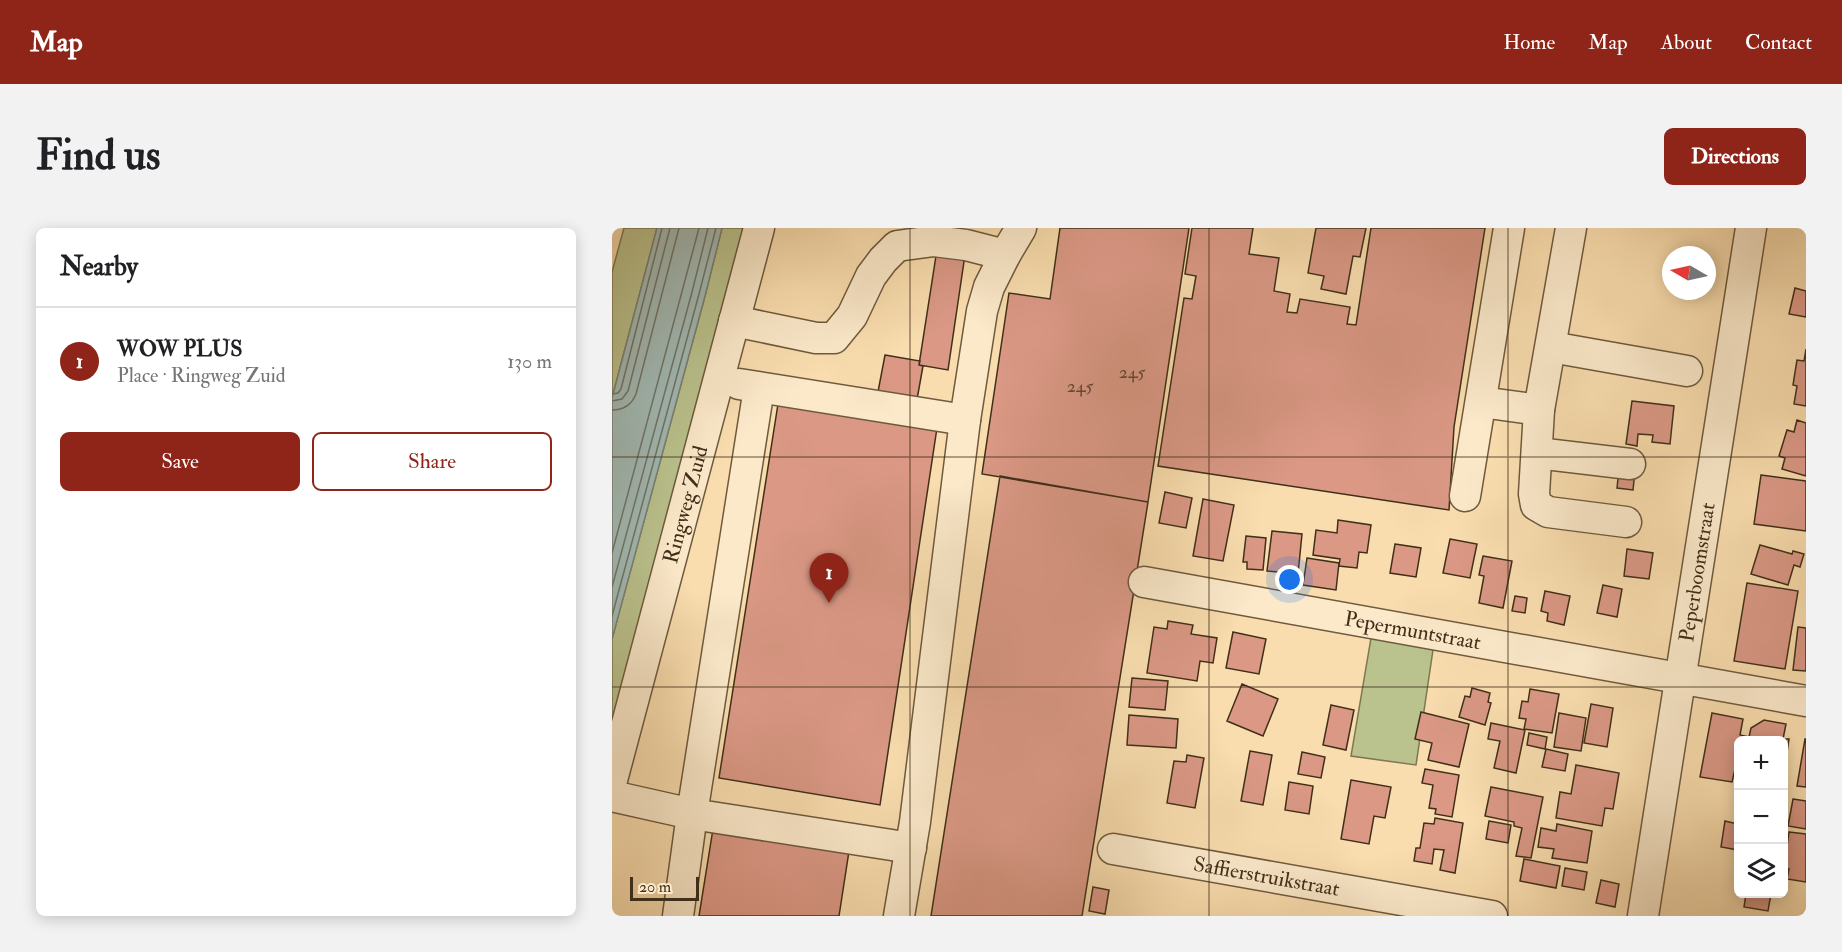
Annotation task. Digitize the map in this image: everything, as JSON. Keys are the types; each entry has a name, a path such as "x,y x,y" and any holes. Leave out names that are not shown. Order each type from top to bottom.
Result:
{"street":[{"name":"Ringweg Zuid","path":"612,780 759,228"},
{"path":"899,916 911,848 964,420 982,311 989,287 1021,228"},
{"path":"1465,496 1509,228"},
{"path":"1571,228 1539,411 1534,494 1536,505 1548,512 1626,522"},
{"name":"Peperboomstraat","path":"1643,916 1751,228"},
{"path":"734,321 816,338 834,338 852,316 871,276 897,246 934,241 1005,255"},
{"path":"1551,346 1687,371"},
{"path":"718,380 964,420"},
{"path":"678,916 759,388"},
{"path":"1481,402 1539,411"},
{"path":"1537,453 1629,464"},
{"name":"Pepermuntstraat","path":"1144,582 1806,700"},
{"path":"612,796 692,814 911,848"},
{"name":"Saffierstruikstraat","path":"1113,849 1492,916"}],"green space":[{"path":"624,228 657,228 612,398 612,272"},
{"path":"722,228 751,228 612,748 612,639"},
{"path":"1372,632 1434,643 1416,765 1351,756"}],"water":[{"path":"657,228 722,228 612,639 612,398"}],"building":[{"path":"1060,228 1189,228 1148,502 982,474 1009,293 1050,299"},
{"path":"1192,228 1253,228 1249,254 1279,258 1274,291 1290,294 1287,312 1297,313 1300,299 1350,307 1347,324 1356,325 1371,228 1485,228 1454,427 1449,510 1158,466 1184,298 1192,299 1196,276 1185,274"},
{"path":"1316,228 1366,228 1360,257 1353,256 1346,294 1321,289 1324,276 1308,273"},
{"path":"938,243 966,248 948,370 919,365"},
{"path":"1795,288 1806,291 1806,317 1789,314"},
{"path":"1806,349 1806,406 1794,404 1797,386 1793,385 1797,360 1804,361"},
{"path":"885,355 920,361 919,365 923,366 916,405 877,397"},
{"path":"1632,401 1674,406 1670,444 1652,442 1653,435 1638,434 1637,446 1626,444"},
{"path":"778,404 937,428 880,805 719,778"},
{"path":"1797,420 1806,423 1806,476 1782,469 1785,458 1779,456 1787,430 1794,432"},
{"path":"1619,469 1635,471 1633,490 1617,488"},
{"path":"1761,475 1806,481 1806,531 1754,524"},
{"path":"1000,476 1148,502 1082,916 931,916"},
{"path":"1165,492 1192,498 1186,528 1159,523"},
{"path":"1203,499 1234,505 1223,561 1193,556"},
{"path":"1338,520 1371,525 1367,553 1359,552 1357,568 1339,566 1340,559 1313,555 1316,530 1337,533"},
{"path":"1272,531 1302,534 1298,574 1267,571"},
{"path":"1246,536 1266,538 1263,570 1247,569 1247,562 1243,562"},
{"path":"1450,539 1477,544 1470,578 1443,573"},
{"path":"1395,544 1421,548 1416,577 1390,573"},
{"path":"1760,545 1792,554 1793,551 1804,554 1800,567 1794,565 1788,585 1751,574"},
{"path":"1627,549 1653,553 1649,579 1624,576"},
{"path":"1483,556 1512,561 1503,608 1479,603 1484,576 1479,575"},
{"path":"1307,558 1339,563 1336,590 1303,585"},
{"path":"1747,583 1798,591 1785,669 1734,661"},
{"path":"1603,585 1622,589 1617,617 1597,613"},
{"path":"1545,591 1570,596 1564,625 1547,621 1548,613 1541,611"},
{"path":"1515,596 1527,598 1525,613 1512,611"},
{"path":"1168,621 1193,625 1191,634 1217,638 1213,663 1200,661 1197,681 1147,673 1154,627 1167,629"},
{"path":"1798,627 1806,628 1806,671 1793,670"},
{"path":"1233,632 1266,639 1259,674 1226,668"},
{"path":"1132,678 1168,681 1165,710 1129,707"},
{"path":"1242,684 1278,699 1263,736 1227,721"},
{"path":"1472,688 1490,693 1488,702 1491,703 1485,725 1459,717 1465,696 1470,697"},
{"path":"1530,689 1559,694 1552,733 1524,729 1526,719 1519,718 1522,701 1528,702"},
{"path":"1591,704 1613,708 1607,747 1584,743"},
{"path":"1331,705 1354,710 1346,750 1323,745"},
{"path":"1421,712 1469,724 1459,767 1428,760 1432,743 1415,739"},
{"path":"1559,713 1586,718 1581,751 1554,747"},
{"path":"1712,713 1743,719 1740,735 1744,736 1734,736 1732,782 1700,777"},
{"path":"1129,715 1178,719 1176,748 1127,745"},
{"path":"1764,720 1786,724 1784,736 1749,736 1751,728"},
{"path":"1491,723 1525,730 1516,773 1494,768 1500,741 1488,739"},
{"path":"1529,733 1547,737 1545,749 1527,745"},
{"path":"1806,739 1806,787 1797,786"},
{"path":"1546,749 1568,754 1565,771 1542,767"},
{"path":"1250,751 1272,755 1263,805 1241,801"},
{"path":"1302,752 1325,757 1321,778 1298,774"},
{"path":"1187,755 1204,758 1195,808 1167,803 1174,761 1186,762"},
{"path":"1576,765 1619,773 1613,809 1605,808 1602,826 1556,818 1560,792 1571,794"},
{"path":"1425,769 1459,775 1452,817 1435,814 1436,809 1429,808 1433,785 1422,783"},
{"path":"1351,780 1391,787 1385,818 1374,816 1369,844 1341,839"},
{"path":"1289,782 1313,786 1309,814 1285,810"},
{"path":"1491,787 1543,797 1531,858 1516,856 1522,828 1514,826 1514,822 1485,816"},
{"path":"1793,799 1806,801 1806,829 1788,826"},
{"path":"1435,818 1463,823 1455,873 1440,870 1444,850 1434,849 1432,864 1414,861 1416,848 1420,848 1424,823 1434,824"},
{"path":"1489,821 1511,825 1508,843 1486,839"},
{"path":"1725,821 1734,823 1734,849 1721,847"},
{"path":"1557,824 1592,831 1587,863 1552,858 1554,849 1538,847 1541,828 1556,831"},
{"path":"713,829 849,851 839,916 699,916"},
{"path":"1789,832 1806,834 1806,882 1788,879"},
{"path":"1524,859 1560,866 1556,888 1520,881"},
{"path":"1565,868 1587,872 1584,890 1562,886"},
{"path":"1601,880 1619,884 1615,907 1596,903"},
{"path":"1093,887 1109,890 1105,914 1089,911"},
{"path":"1745,898 1770,898 1768,911 1744,907"}],"place":[{"name":"WOW PLUS","path":"829,603"}]}
